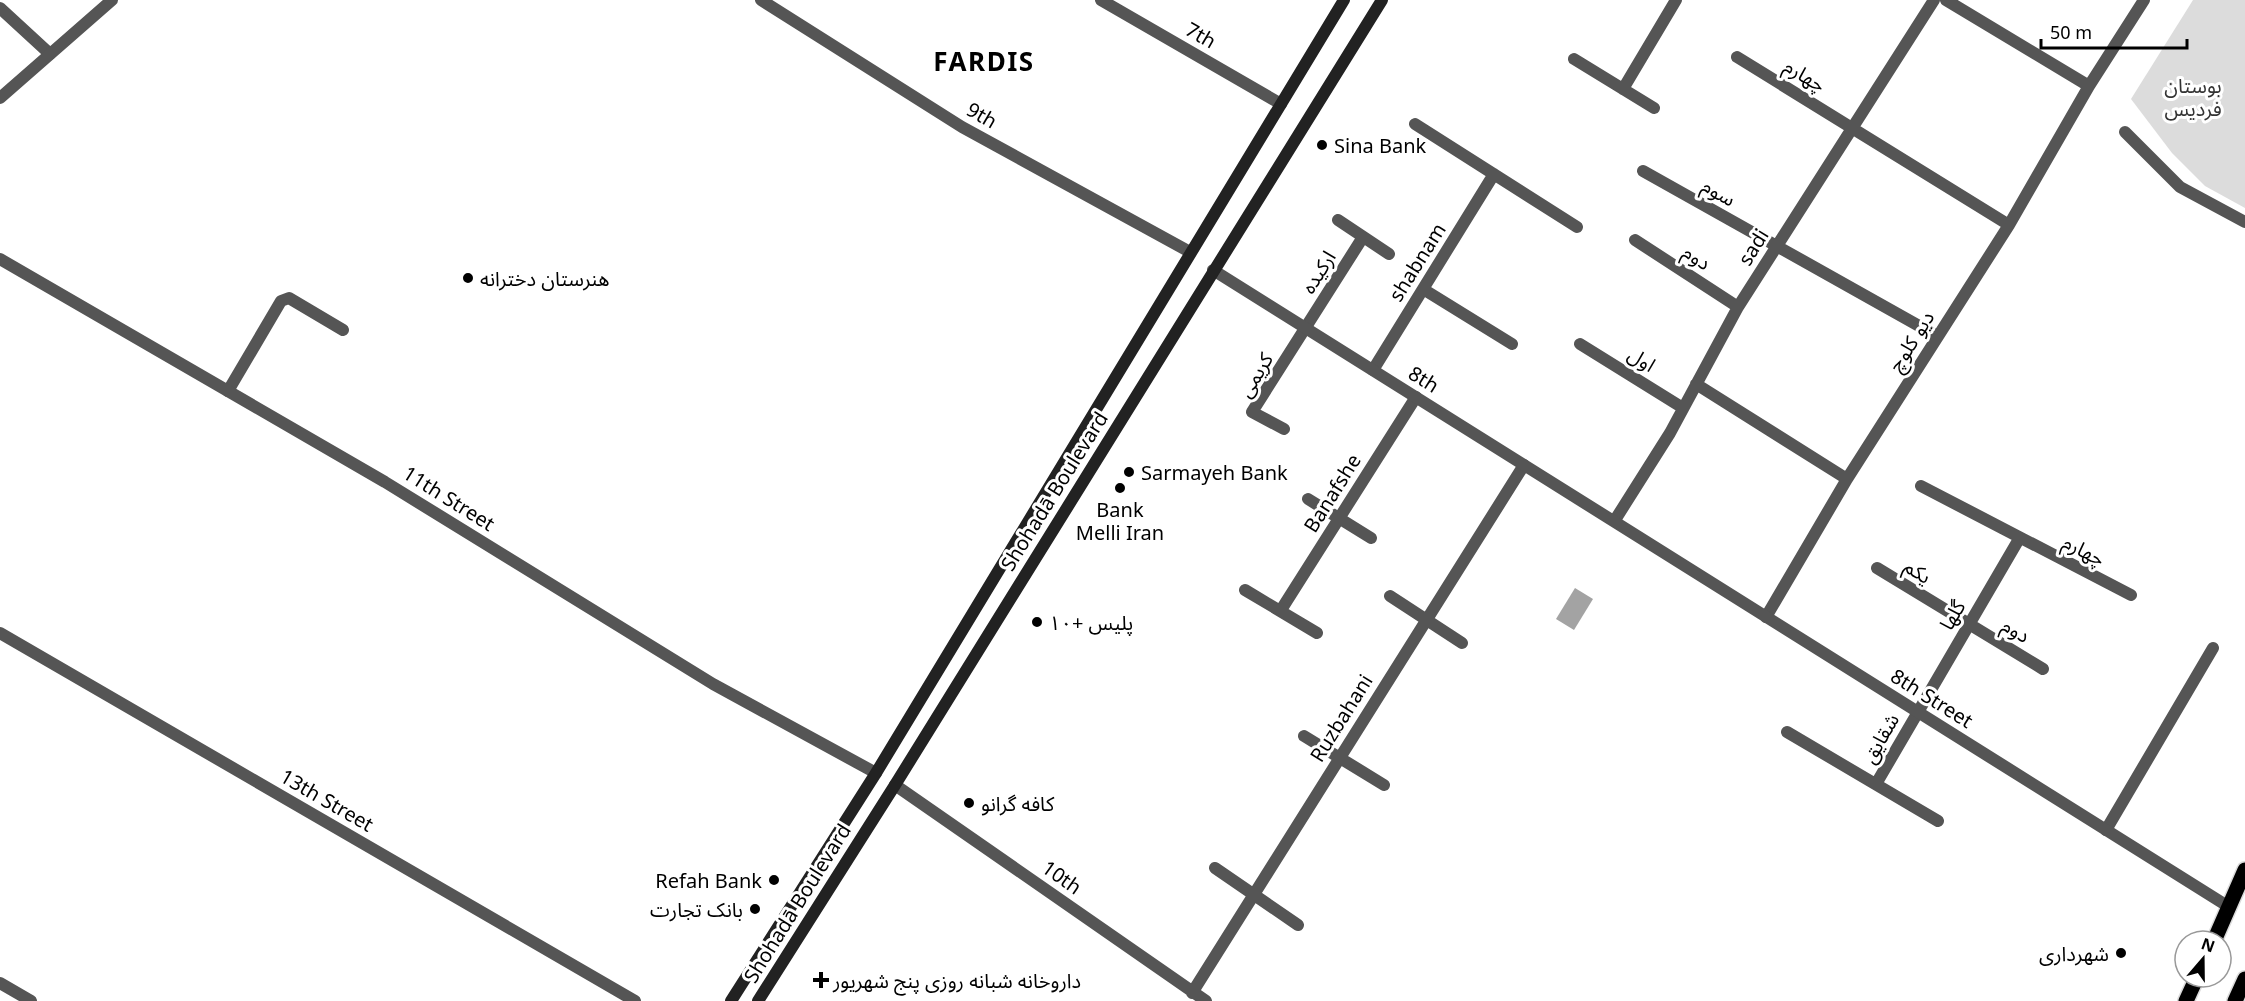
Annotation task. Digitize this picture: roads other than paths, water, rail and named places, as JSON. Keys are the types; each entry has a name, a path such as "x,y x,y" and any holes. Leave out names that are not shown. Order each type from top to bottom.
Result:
{"main road":[{"name":"Shohadā Boulevard","path":"731,1001 876,774 1344,0"},
{"name":"Shohadā Boulevard","path":"758,1001 896,785 1382,0"},
{"path":"2219,929 2245,870"},
{"path":"2235,1001 2245,979"}],"street":[{"path":"0,98 112,0"},
{"name":"9th","path":"761,0 963,127 1190,252"},
{"name":"7th","path":"1101,0 1281,104"},
{"path":"1623,90 1676,0"},
{"name":"sadi","path":"1615,520 1656,458 1738,307 1934,0"},
{"path":"1946,0 2088,86"},
{"name":"دیو کلوچ","path":"1766,617 1847,479 2009,225 2088,86 2144,0"},
{"path":"0,8 50,54"},
{"name":"چهارم","path":"1737,57 2009,225"},
{"path":"1574,59 1654,108"},
{"path":"1415,124 1577,227"},
{"path":"2125,132 2180,187 2245,222"},
{"name":"سوم","path":"1642,171 1937,336"},
{"name":"shabnam","path":"1373,370 1494,174"},
{"path":"1338,220 1389,254"},
{"name":"ارکیده","path":"1306,328 1363,237"},
{"name":"دوم","path":"1635,240 1738,307"},
{"name":"11th Street","path":"0,259 386,482 713,684 876,774"},
{"name":"8th","path":"1213,270 1615,520"},
{"path":"1423,289 1512,344"},
{"path":"228,391 281,301 290,298 343,330"},
{"name":"کریمی","path":"1284,429 1252,412 1306,328"},
{"name":"اول","path":"1580,344 1683,408"},
{"path":"1696,384 1847,479"},
{"name":"Banafshe","path":"1281,610 1416,398"},
{"name":"Ruzbahani","path":"1192,993 1524,465"},
{"path":"1921,486 2019,539"},
{"path":"1308,499 1371,538"},
{"name":"8th Street","path":"1615,520 2229,907"},
{"name":"چهارم","path":"2019,539 2131,595"},
{"name":"گلها","path":"1918,712 2019,539"},
{"name":"یکم","path":"1877,568 1969,626"},
{"path":"1245,590 1317,633"},
{"path":"1390,596 1462,643"},
{"name":"دوم","path":"1969,626 2043,669"},
{"name":"13th Street","path":"0,633 634,1001"},
{"path":"2106,830 2213,648"},
{"name":"شقایق","path":"1876,784 1918,712"},
{"path":"1787,732 1938,821"},
{"path":"1304,736 1384,785"},
{"name":"10th","path":"896,785 1206,1001"},
{"path":"1215,868 1298,925"},
{"path":"0,983 31,1001"}],"place":[{"name":"Sina Bank","path":"1322,145"},
{"name":"هنرستان دخترانه","path":"468,278"},
{"name":"Sarmayeh Bank","path":"1129,472"},
{"name":"Bank Melli Iran","path":"1120,488"},
{"name":"پلیس +۱۰","path":"1037,622"},
{"name":"کافه گرانو","path":"969,803"},
{"name":"Refah Bank","path":"774,880"},
{"name":"بانک تجارت","path":"755,909"},
{"name":"شهرداری","path":"2121,953"},
{"name":"داروخانه شبانه روزی پنج شهریور","path":"821,980"}],"district":[{"name":"FARDIS","path":"984,61"}],"park label":[{"name":"بوستان فردیس","path":"2193,96"}]}
